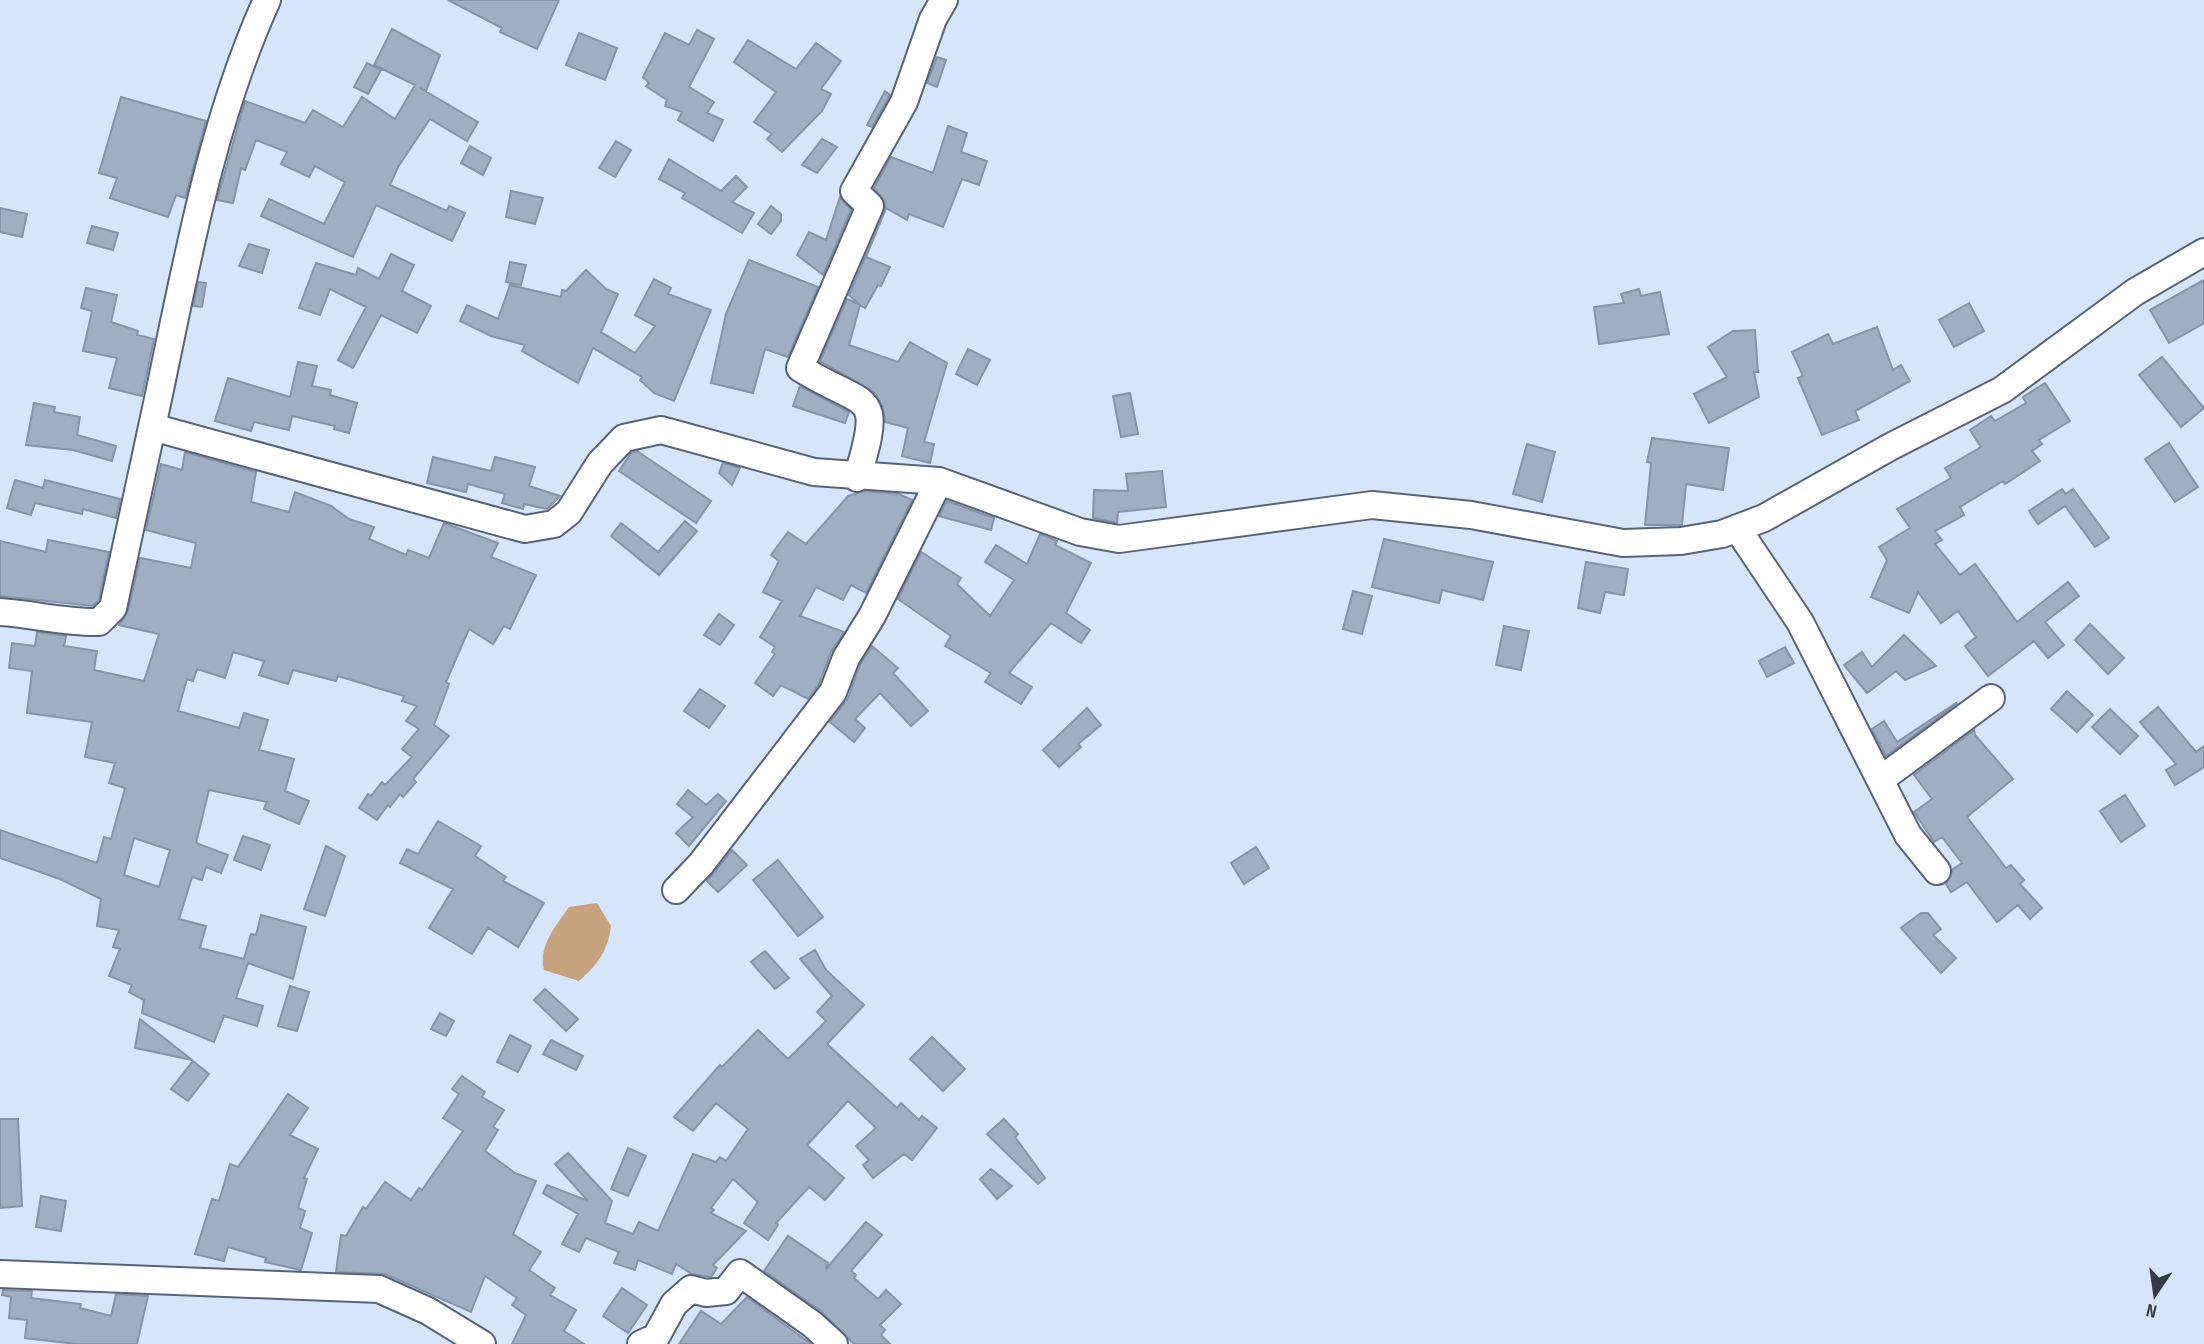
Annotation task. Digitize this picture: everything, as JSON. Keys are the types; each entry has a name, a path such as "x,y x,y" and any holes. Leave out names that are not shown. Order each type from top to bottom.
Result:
{"street":[{"path":"0,611 37,614 80,623 99,622 113,608 201,200 250,37 267,0"},
{"path":"857,478 867,446 871,415 863,400 800,368 870,206 854,191 904,102 933,19 944,0"},
{"path":"152,427 525,529 554,524 569,512 600,463 624,438 660,430 814,472 857,478 910,477 939,481 1080,532 1119,539 1372,505 1471,515 1623,543 1681,541 1737,528 1764,518 1890,447 2002,390 2135,292 2204,252"},
{"path":"676,890 701,864 833,692 846,658 872,616 939,481"},
{"path":"1737,528 1800,622 1908,835 1937,871"},
{"path":"1880,780 1991,698"},
{"path":"641,1344 656,1337 674,1304 691,1289 706,1293 726,1291 740,1273 792,1309 834,1344"},
{"path":"0,1274 379,1289 428,1311 482,1344"}],"shaded area":[{"path":"597,903 611,926 607,943 596,963 579,981 544,970 546,945 569,907"}],"building":[{"path":"448,0 559,0 537,49 500,32 502,28"},
{"path":"392,29 440,55 426,91 420,88 478,122 467,141 430,119 398,167 390,185 447,211 449,206 465,213 452,241 376,205 353,257 261,216 269,199 324,224 345,182 315,166 309,177 281,164 287,152 256,140 245,170 241,168 233,203 217,200 245,101 305,123 313,110 343,127 362,97 395,119 415,85 374,65"},
{"path":"697,30 714,39 689,87 714,102 707,113 723,120 713,141 678,120 682,112 665,106 667,100 646,86 649,83 643,77 665,33 689,45"},
{"path":"579,33 617,48 605,80 566,65"},
{"path":"748,40 796,69 816,43 841,61 821,89 831,94 822,111 782,152 767,139 772,134 754,122 776,92 734,62"},
{"path":"937,57 946,60 937,87 927,83"},
{"path":"367,63 381,70 368,94 354,87"},
{"path":"885,91 890,95 872,127 867,125"},
{"path":"121,97 206,121 185,198 176,195 168,217 110,198 117,178 99,173"},
{"path":"948,126 967,133 961,152 987,161 979,185 962,179 943,227 909,214 907,220 886,208 885,210 885,202 874,188 891,157 933,173"},
{"path":"822,139 837,147 817,173 802,165"},
{"path":"616,141 631,150 615,177 599,168"},
{"path":"470,146 491,158 483,175 461,163"},
{"path":"669,159 721,191 736,176 747,187 732,202 754,213 742,233 682,198 685,193 659,179"},
{"path":"511,191 543,198 535,224 506,217"},
{"path":"840,197 851,210 823,275 797,255 809,232 826,240"},
{"path":"771,206 781,214 781,221 771,234 758,224"},
{"path":"0,208 27,214 22,237 0,232"},
{"path":"880,222 866,257 890,267 881,286 878,285 865,308 860,305 849,345 898,362 910,342 947,363 924,442 934,444 930,463 902,456 908,428 885,422 883,407 874,392 820,361 847,299 859,304 849,295"},
{"path":"92,226 118,233 113,250 87,243"},
{"path":"249,244 269,250 262,273 239,266"},
{"path":"391,254 414,265 402,291 431,306 417,333 381,315 353,368 338,360 366,307 330,289 320,315 299,308 316,263 356,275 358,268 379,279"},
{"path":"749,260 818,287 788,357 765,349 753,393 711,383 726,314"},
{"path":"510,262 526,265 521,285 506,282"},
{"path":"586,270 606,289 618,294 601,332 635,353 655,326 635,315 654,279 671,288 668,294 711,310 674,401 654,393 640,380 642,377 593,348 578,383 522,351 525,345 491,336 460,321 467,305 498,319 510,285 561,297 562,290 566,291"},
{"path":"2204,280 2204,323 2169,343 2150,310"},
{"path":"198,282 206,283 202,307 193,306"},
{"path":"86,288 117,295 111,322 138,331 137,335 154,339 142,396 109,388 117,358 83,351 92,311 81,308"},
{"path":"1639,289 1641,296 1660,292 1669,334 1599,344 1594,307 1624,303 1621,294"},
{"path":"1969,303 1984,331 1954,347 1939,320"},
{"path":"1877,327 1893,370 1901,365 1910,381 1855,411 1859,420 1822,435 1798,378 1803,376 1792,352 1828,334 1833,344"},
{"path":"1755,330 1758,372 1754,372 1759,397 1709,423 1694,394 1727,377 1708,347 1733,331"},
{"path":"968,349 990,360 977,385 956,374"},
{"path":"2162,357 2204,408 2181,427 2139,375"},
{"path":"298,362 317,366 312,386 331,390 330,395 357,403 349,433 334,429 335,426 292,416 289,430 254,422 251,431 215,421 228,378 290,397"},
{"path":"2045,383 2070,421 2039,440 2042,444 2032,451 2040,461 2005,484 2003,481 1960,507 1964,515 1935,531 1942,540 1935,544 1960,575 1975,564 2017,622 2068,582 2079,596 2045,622 2064,645 2048,658 2034,641 1988,676 1965,646 1976,637 1958,611 1941,623 1918,592 1909,613 1871,597 1887,560 1879,547 1910,528 1897,509 1951,478 1945,468 1981,447 1970,430 1991,416 1995,421 2026,403 2023,397"},
{"path":"800,386 849,412 845,423 793,406"},
{"path":"1130,393 1138,434 1121,437 1113,396"},
{"path":"34,403 55,407 54,412 80,417 77,435 116,446 112,461 73,450 26,445"},
{"path":"1652,438 1729,448 1723,490 1686,484 1682,525 1645,525 1651,463 1647,462"},
{"path":"2169,443 2198,487 2175,502 2145,459"},
{"path":"1527,444 1555,452 1542,502 1513,494"},
{"path":"637,451 711,501 696,523 619,471 631,453"},
{"path":"185,452 256,472 251,502 289,512 295,492 331,506 349,519 374,527 369,539 406,555 408,550 429,558 444,523 498,543 491,557 536,575 510,629 504,626 493,644 469,629 446,682 449,684 434,725 449,736 413,779 416,782 403,797 400,794 390,807 388,805 377,820 359,808 368,794 371,796 382,782 385,785 412,757 402,749 419,729 406,721 417,706 402,701 404,696 338,676 336,681 293,670 288,684 259,675 264,661 233,652 225,678 197,669 193,681 187,679 178,711 239,728 244,713 268,720 259,750 294,759 285,791 309,801 299,824 264,809 267,802 209,790 196,843 228,855 221,873 206,867 202,880 192,877 179,919 206,926 200,948 244,959 251,934 256,935 261,915 306,927 293,979 248,963 236,998 263,1006 257,1026 224,1016 214,1042 142,1013 144,1000 129,992 132,985 109,976 120,949 113,947 119,930 97,926 101,899 60,879 0,858 0,830 97,863 104,837 111,839 125,788 109,783 115,763 85,757 92,722 27,713 32,671 9,668 12,643 35,646 37,632 66,636 64,646 97,651 94,670 144,681 159,634 119,625 128,611 140,558 191,568 196,543 146,530 161,464 182,470","holes":["134,838 170,850 159,887 124,875"]},
{"path":"433,457 491,471 495,457 535,467 529,486 560,496 547,509 524,504 523,509 502,503 505,494 468,484 466,492 427,483"},
{"path":"723,463 740,468 732,485 719,473"},
{"path":"1162,471 1166,507 1118,512 1117,523 1093,518 1094,490 1128,491 1126,474"},
{"path":"15,480 43,488 45,480 120,499 116,518 83,509 82,514 35,503 31,515 7,508"},
{"path":"2062,489 2066,494 2073,489 2109,538 2095,547 2065,506 2038,524 2029,511"},
{"path":"864,491 899,494 912,500 866,593 851,585 843,600 816,587 800,616 844,632 831,652 819,684 808,699 781,685 773,696 755,683 775,654 772,652 775,647 760,637 782,601 763,592 779,561 771,555 788,532 806,544 848,496"},
{"path":"947,501 994,518 991,530 939,516"},
{"path":"685,521 697,531 659,575 611,536 621,523 658,552"},
{"path":"1040,534 1057,541 1055,545 1091,563 1066,613 1090,630 1081,643 1051,623 1009,673 1032,687 1021,704 985,682 991,673 945,646 951,636 898,599 921,552 961,578 957,584 990,616 1014,580 985,562 996,545 1027,564"},
{"path":"1384,539 1493,562 1483,600 1442,590 1439,603 1372,587"},
{"path":"48,540 109,552 99,600 93,606 0,596 0,541 46,552"},
{"path":"1586,562 1628,569 1624,595 1605,592 1600,613 1578,608"},
{"path":"1353,591 1372,596 1362,634 1343,629"},
{"path":"719,614 734,625 720,645 704,635"},
{"path":"2090,624 2124,658 2108,674 2075,640"},
{"path":"1504,626 1529,631 1521,670 1496,665"},
{"path":"1904,635 1936,666 1905,680 1896,671 1867,693 1844,665 1862,652 1872,667"},
{"path":"872,646 898,668 893,673 928,711 911,726 880,693 855,719 865,728 854,742 830,722 848,698 860,665"},
{"path":"1785,647 1794,663 1767,677 1759,661"},
{"path":"700,689 725,706 709,728 684,711"},
{"path":"2067,691 2093,715 2077,732 2051,709"},
{"path":"1956,703 1886,756 1872,729 1884,721 1897,742"},
{"path":"2158,707 2196,752 2204,746 2204,767 2175,785 2166,770 2176,764 2140,722"},
{"path":"1087,708 1101,725 1078,744 1081,747 1059,767 1043,750"},
{"path":"2110,709 2138,736 2120,754 2092,727"},
{"path":"1974,730 1975,735 2013,779 1967,817 2006,868 2011,865 2024,880 2020,884 2042,908 2030,919 2018,905 1997,922 1967,882 1951,892 1946,884 1953,869 1962,863 1942,837 1934,842 1914,812 1932,799 1914,775"},
{"path":"688,790 706,805 718,794 726,801 689,846 676,833 693,817 677,804"},
{"path":"2125,795 2145,826 2121,842 2100,811"},
{"path":"438,821 481,846 475,856 506,877 503,881 544,903 518,947 488,928 472,954 429,928 453,889 400,863 407,849 418,854"},
{"path":"243,836 270,845 261,870 234,860"},
{"path":"326,846 345,856 325,916 304,909"},
{"path":"1256,847 1269,868 1244,884 1231,863"},
{"path":"732,850 747,865 718,892 707,881"},
{"path":"778,860 823,917 798,936 753,880"},
{"path":"1921,913 1928,913 1941,929 1933,935 1956,958 1941,973 1901,928"},
{"path":"815,950 826,970 864,1005 827,1044 897,1108 901,1103 919,1120 922,1116 937,1128 912,1160 904,1154 873,1178 863,1165 869,1160 856,1146 876,1128 848,1101 807,1145 844,1178 825,1200 809,1187 776,1223 778,1225 768,1240 744,1223 758,1202 733,1179 711,1208 714,1210 711,1213 746,1231 713,1265 717,1268 711,1277 692,1274 676,1264 672,1274 638,1260 635,1270 614,1263 619,1252 586,1238 579,1252 562,1244 578,1214 543,1193 547,1185 588,1201 555,1164 568,1153 612,1201 605,1223 633,1234 639,1222 658,1231 693,1154 716,1162 720,1157 726,1161 748,1129 716,1103 693,1131 674,1117 720,1065 722,1067 758,1030 788,1059 826,1021 817,1012 832,996 800,959"},
{"path":"765,951 789,978 775,989 751,962"},
{"path":"290,986 309,992 297,1031 278,1026"},
{"path":"545,989 578,1019 566,1031 534,1000"},
{"path":"440,1013 454,1021 446,1036 431,1029"},
{"path":"140,1019 192,1060 135,1048"},
{"path":"510,1035 531,1046 518,1072 497,1062"},
{"path":"932,1037 965,1069 943,1091 910,1059"},
{"path":"551,1040 583,1056 576,1070 543,1054"},
{"path":"193,1061 209,1074 188,1101 171,1089"},
{"path":"462,1076 485,1092 482,1097 504,1110 493,1127 498,1130 485,1151 515,1173 536,1181 513,1234 541,1252 529,1270 555,1288 550,1295 576,1310 564,1331 584,1344 512,1344 526,1315 512,1305 517,1298 485,1276 471,1312 385,1274 336,1272 341,1235 346,1236 363,1207 366,1209 385,1182 411,1200 419,1188 422,1190 463,1131 443,1118 459,1094 452,1089"},
{"path":"288,1094 308,1108 290,1135 318,1149 304,1178 307,1179 298,1208 305,1211 300,1228 312,1233 301,1270 265,1262 266,1258 228,1247 224,1261 195,1254 212,1199 219,1201 230,1164 238,1167"},
{"path":"0,1119 18,1119 22,1206 0,1208"},
{"path":"1004,1119 1018,1134 1015,1137 1045,1178 1038,1184 987,1134"},
{"path":"628,1148 646,1156 628,1196 611,1189"},
{"path":"991,1169 1012,1186 997,1199 980,1179"},
{"path":"41,1196 66,1201 61,1231 36,1227"},
{"path":"866,1222 882,1235 851,1271 856,1275 854,1278 878,1299 886,1290 901,1304 880,1325 885,1330 881,1335 890,1344 854,1344 822,1312 764,1271 788,1236 828,1263 826,1269"},
{"path":"622,1288 647,1305 628,1333 603,1316"},
{"path":"3,1290 32,1291 31,1298 81,1304 80,1308 111,1316 116,1294 148,1296 137,1344 76,1344 25,1338 27,1320 9,1318 11,1297 2,1295"},
{"path":"747,1297 811,1344 679,1344 701,1311 721,1324"}]}
